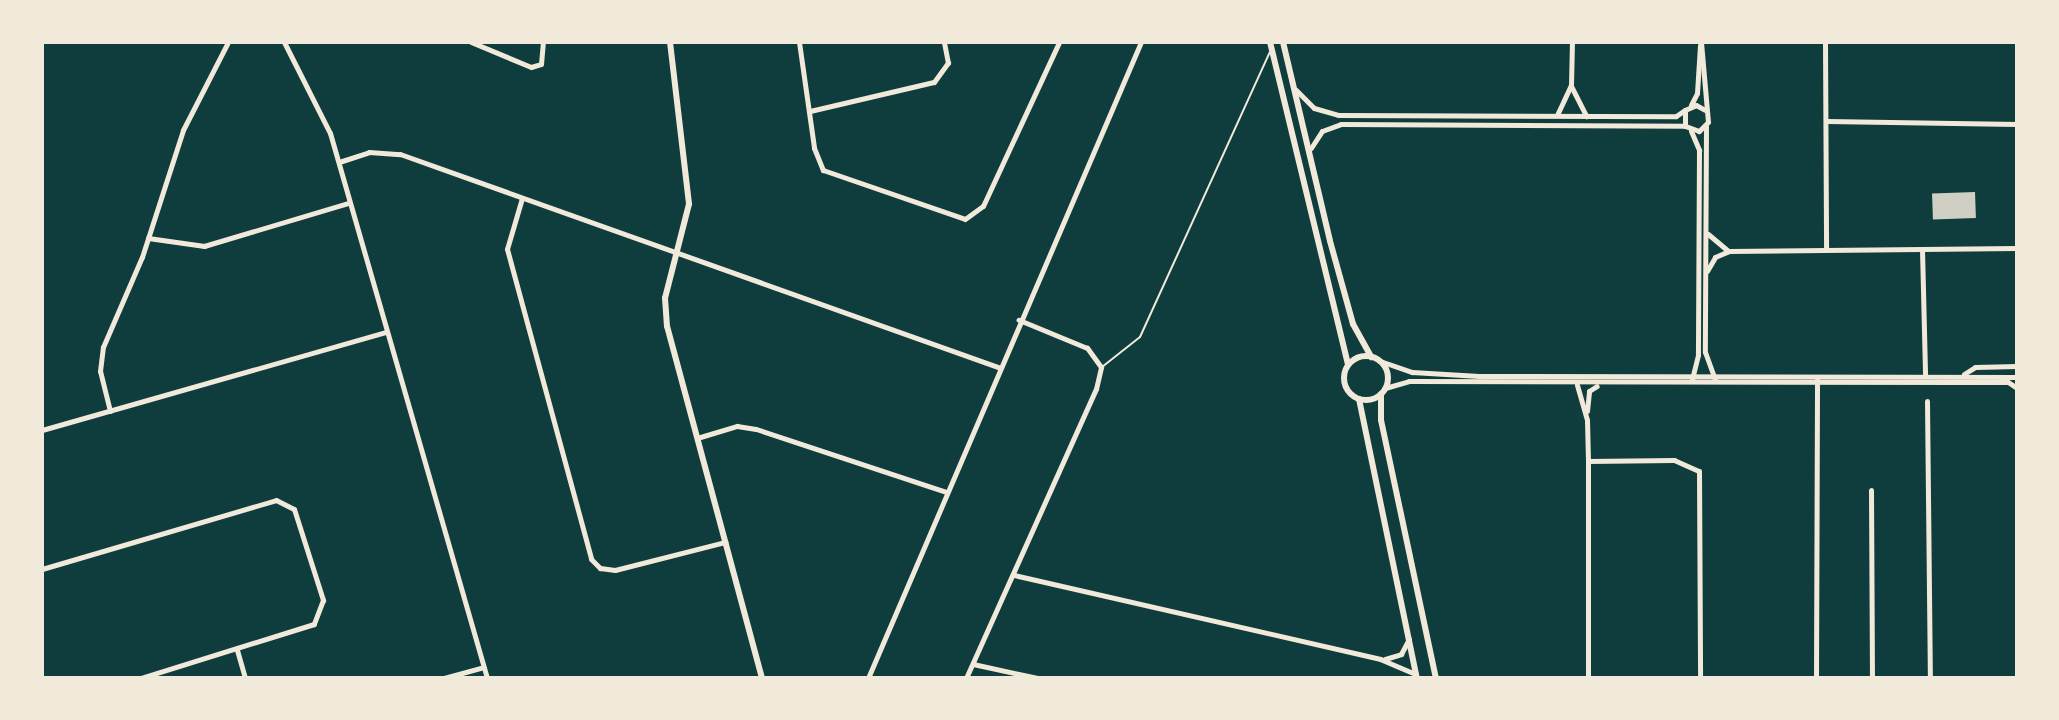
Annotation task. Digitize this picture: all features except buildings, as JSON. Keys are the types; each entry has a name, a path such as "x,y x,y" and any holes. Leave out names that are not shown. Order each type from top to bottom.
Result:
{"street":[{"path":"110,411 100,371 103,347 148,238 183,130 228,42"},
{"path":"284,42 330,133 487,678"},
{"path":"471,42 531,67 541,64 543,42"},
{"path":"670,42 689,192 675,250 666,313 762,678"},
{"path":"799,42 823,170 965,219 983,206 1059,42"},
{"path":"810,111 934,82 948,63 944,42"},
{"path":"868,678 998,367 1141,42"},
{"path":"1283,42 1353,324 1371,357 1397,369 1438,374 1692,380 2017,377"},
{"path":"1557,115 1571,85 1572,42"},
{"path":"1825,42 1826,249"},
{"path":"1296,90 1314,108 1338,115 1676,116 1697,97 1701,43"},
{"path":"1701,43 1706,126 1705,352 1715,380"},
{"path":"1271,46 1348,364 1344,382 1359,399 1417,676"},
{"path":"1571,85 1586,116"},
{"path":"1688,108 1705,110"},
{"path":"1685,126 1688,108"},
{"path":"1827,121 2017,124"},
{"path":"1311,148 1322,131 1341,124 1685,126 1691,131 1699,150 1698,355 1692,380"},
{"path":"1691,131 1706,126"},
{"path":"339,162 369,152 400,154 998,367"},
{"path":"522,198 507,249 591,559 600,568 615,570 725,542"},
{"path":"148,238 204,246 348,203"},
{"path":"1707,229 1729,251"},
{"path":"1707,271 1715,257 1729,251 2017,248"},
{"path":"1922,249 1925,376"},
{"path":"966,678 1096,389 1101,367 1075,342 1019,320"},
{"path":"42,430 385,332"},
{"path":"1348,364 1371,357"},
{"path":"1380,361 1387,374 1381,420 1436,678"},
{"path":"1962,376 1975,367 2017,366"},
{"path":"1817,379 2008,382 2017,388"},
{"path":"1816,678 1817,379"},
{"path":"1359,399 1409,381 1604,385 1692,380"},
{"path":"1570,385 1582,391 1587,420"},
{"path":"1588,678 1587,420 1589,391 1604,385"},
{"path":"1927,401 1930,678"},
{"path":"697,438 737,426 756,429 946,492"},
{"path":"1588,461 1674,460 1699,471 1700,678"},
{"path":"1871,490 1872,678"},
{"path":"42,569 282,501 298,515 322,609 307,628 141,678"},
{"path":"1014,575 1380,659 1417,676"},
{"path":"1380,659 1401,654 1409,639"},
{"path":"237,650 245,678"},
{"path":"973,664 1037,678"},
{"path":"444,678 484,667"}],"lane":[{"path":"1101,367 1140,337 1271,46"}]}
